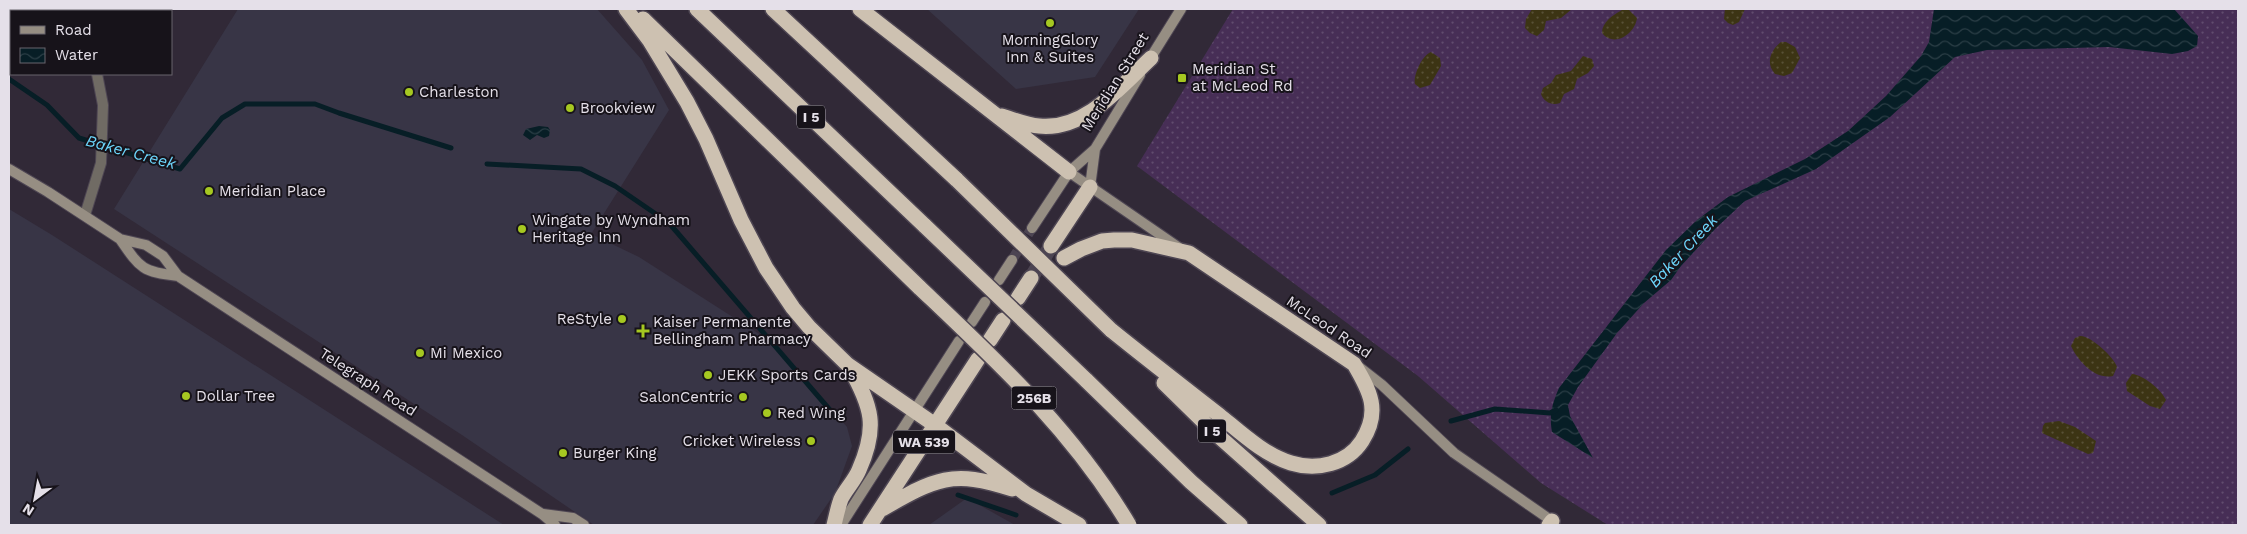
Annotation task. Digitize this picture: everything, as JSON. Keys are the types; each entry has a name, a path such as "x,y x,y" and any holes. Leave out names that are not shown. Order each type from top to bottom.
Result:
{"highway":[{"path":"626,9 650,40 687,102 706,139 741,220 775,282 809,327 848,365 935,425 1026,494 1080,525"},
{"name":"256B","path":"633,9 1006,370 1055,422 1089,465 1129,525"},
{"name":"I 5","path":"697,9 1191,482 1240,525"},
{"name":"I 5","path":"773,9 957,180 1214,432 1319,525"},
{"path":"860,9 1069,172"},
{"path":"992,112 1040,126 1054,126 1069,122 1100,105 1151,58"},
{"name":"Meridian Street","path":"1051,246 1090,186"},
{"path":"1064,258 1088,246 1114,240 1132,240 1189,254"},
{"name":"McLeod Road","path":"1189,254 1354,364"},
{"path":"1018,298 1033,280"},
{"path":"990,340 1003,320"},
{"path":"1111,330 1264,450 1290,463 1308,467 1323,466 1337,462 1360,444 1368,431 1372,414 1372,402 1368,388 1354,364"},
{"name":"WA 539","path":"870,525 978,359"},
{"path":"834,525 842,499 859,471 871,437 867,400 848,365"},
{"path":"879,511 923,486 955,478 987,481 1026,494"}],"main road":[{"name":"Meridian Street","path":"1032,228 1069,172 1095,149 1181,9"},
{"name":"Meridian Street","path":"1090,186 1095,149"},
{"name":"Telegraph Road","path":"9,170 120,239 136,262 153,273 178,276"},
{"name":"McLeod Road","path":"1069,172 1189,254"},
{"name":"Telegraph Road","path":"120,239 146,244 163,256 178,276 542,514 555,525"},
{"path":"999,280 1012,260"},
{"path":"972,322 985,302"},
{"name":"WA 539","path":"841,525 960,341"},
{"name":"McLeod Road","path":"1354,364 1382,385 1454,453 1553,524"},
{"name":"Telegraph Road","path":"542,514 572,518 584,525"}],"street":[{"path":"84,215 101,162 102,93 97,75"}],"shaded area":[{"path":"238,9 597,9 642,60 669,110 591,234 639,257 775,344 847,427 852,446 835,493 813,525 594,525 462,435 114,209"},
{"path":"927,9 1139,9 1095,77 1016,89"},
{"path":"1233,9 2238,9 2238,525 1608,525 1541,483 1418,376 1137,166"},
{"path":"9,209 52,235 504,525 9,525"},
{"path":"967,498 1015,525 929,525"}],"sand":[{"path":"1532,9 1572,9 1561,18 1546,21 1544,30 1537,36 1525,28 1526,19"},
{"path":"1725,9 1745,9 1739,22 1733,25 1724,19"},
{"path":"1622,10 1629,10 1637,18 1635,24 1628,34 1623,37 1612,39 1607,37 1602,33 1604,25"},
{"path":"1781,42 1786,42 1795,47 1800,58 1792,73 1784,76 1775,74 1770,65 1770,57 1774,49"},
{"path":"1431,52 1440,58 1441,66 1430,85 1420,88 1415,84 1417,71 1421,61"},
{"path":"1583,56 1592,59 1594,66 1588,73 1577,79 1574,89 1564,94 1560,103 1551,104 1546,101 1541,94 1543,88 1551,83 1556,75 1571,71"},
{"path":"2080,336 2096,343 2112,358 2117,367 2113,376 2100,375 2094,372 2078,358 2071,346 2075,338"},
{"path":"2132,374 2146,380 2164,396 2166,400 2160,409 2150,406 2127,391 2126,383"},
{"path":"2059,421 2075,427 2096,441 2093,453 2088,454 2042,433 2045,423"}],"water":[{"path":"1934,9 2174,9 2198,36 2197,46 2188,51 2172,54 2109,47 1987,50 1955,57 1890,117 1816,169 1745,201 1716,228 1681,266 1671,280 1644,303 1617,333 1578,387 1568,405 1570,416 1593,458 1552,432 1552,410 1559,388 1666,250 1697,220 1728,197 1805,159 1848,131 1886,96 1921,56 1929,42"},
{"path":"539,126 548,127 550,130 549,136 544,138 537,135 530,140 523,135 526,129"}],"waterway":[{"name":"Baker Creek","path":"9,79 47,105 79,138 180,169 222,118 245,104 315,104 451,148"},
{"name":"Baker Creek","path":"487,164 581,169 615,186 669,223 836,417"},
{"name":"Baker Creek","path":"1451,421 1495,409 1550,413 1556,410"},
{"name":"Baker Creek","path":"1332,493 1375,475 1408,449"},
{"name":"Baker Creek","path":"958,495 1016,515"}],"tunnel":[{"path":"1012,260 1032,228"},
{"path":"1031,278 1051,246"}],"place":[{"name":"MorningGlory Inn & Suites","path":"1050,23"},
{"name":"Meridian St at McLeod Rd","path":"1182,78"},
{"name":"Charleston","path":"409,92"},
{"name":"Brookview","path":"570,108"},
{"name":"Meridian Place","path":"209,191"},
{"name":"Wingate by Wyndham Heritage Inn","path":"522,229"},
{"name":"ReStyle","path":"622,319"},
{"name":"Kaiser Permanente Bellingham Pharmacy","path":"643,331"},
{"name":"Mi Mexico","path":"420,353"},
{"name":"JEKK Sports Cards","path":"708,375"},
{"name":"Dollar Tree","path":"186,396"},
{"name":"SalonCentric","path":"743,397"},
{"name":"Red Wing","path":"767,413"},
{"name":"Cricket Wireless","path":"811,441"},
{"name":"Burger King","path":"563,453"}]}
